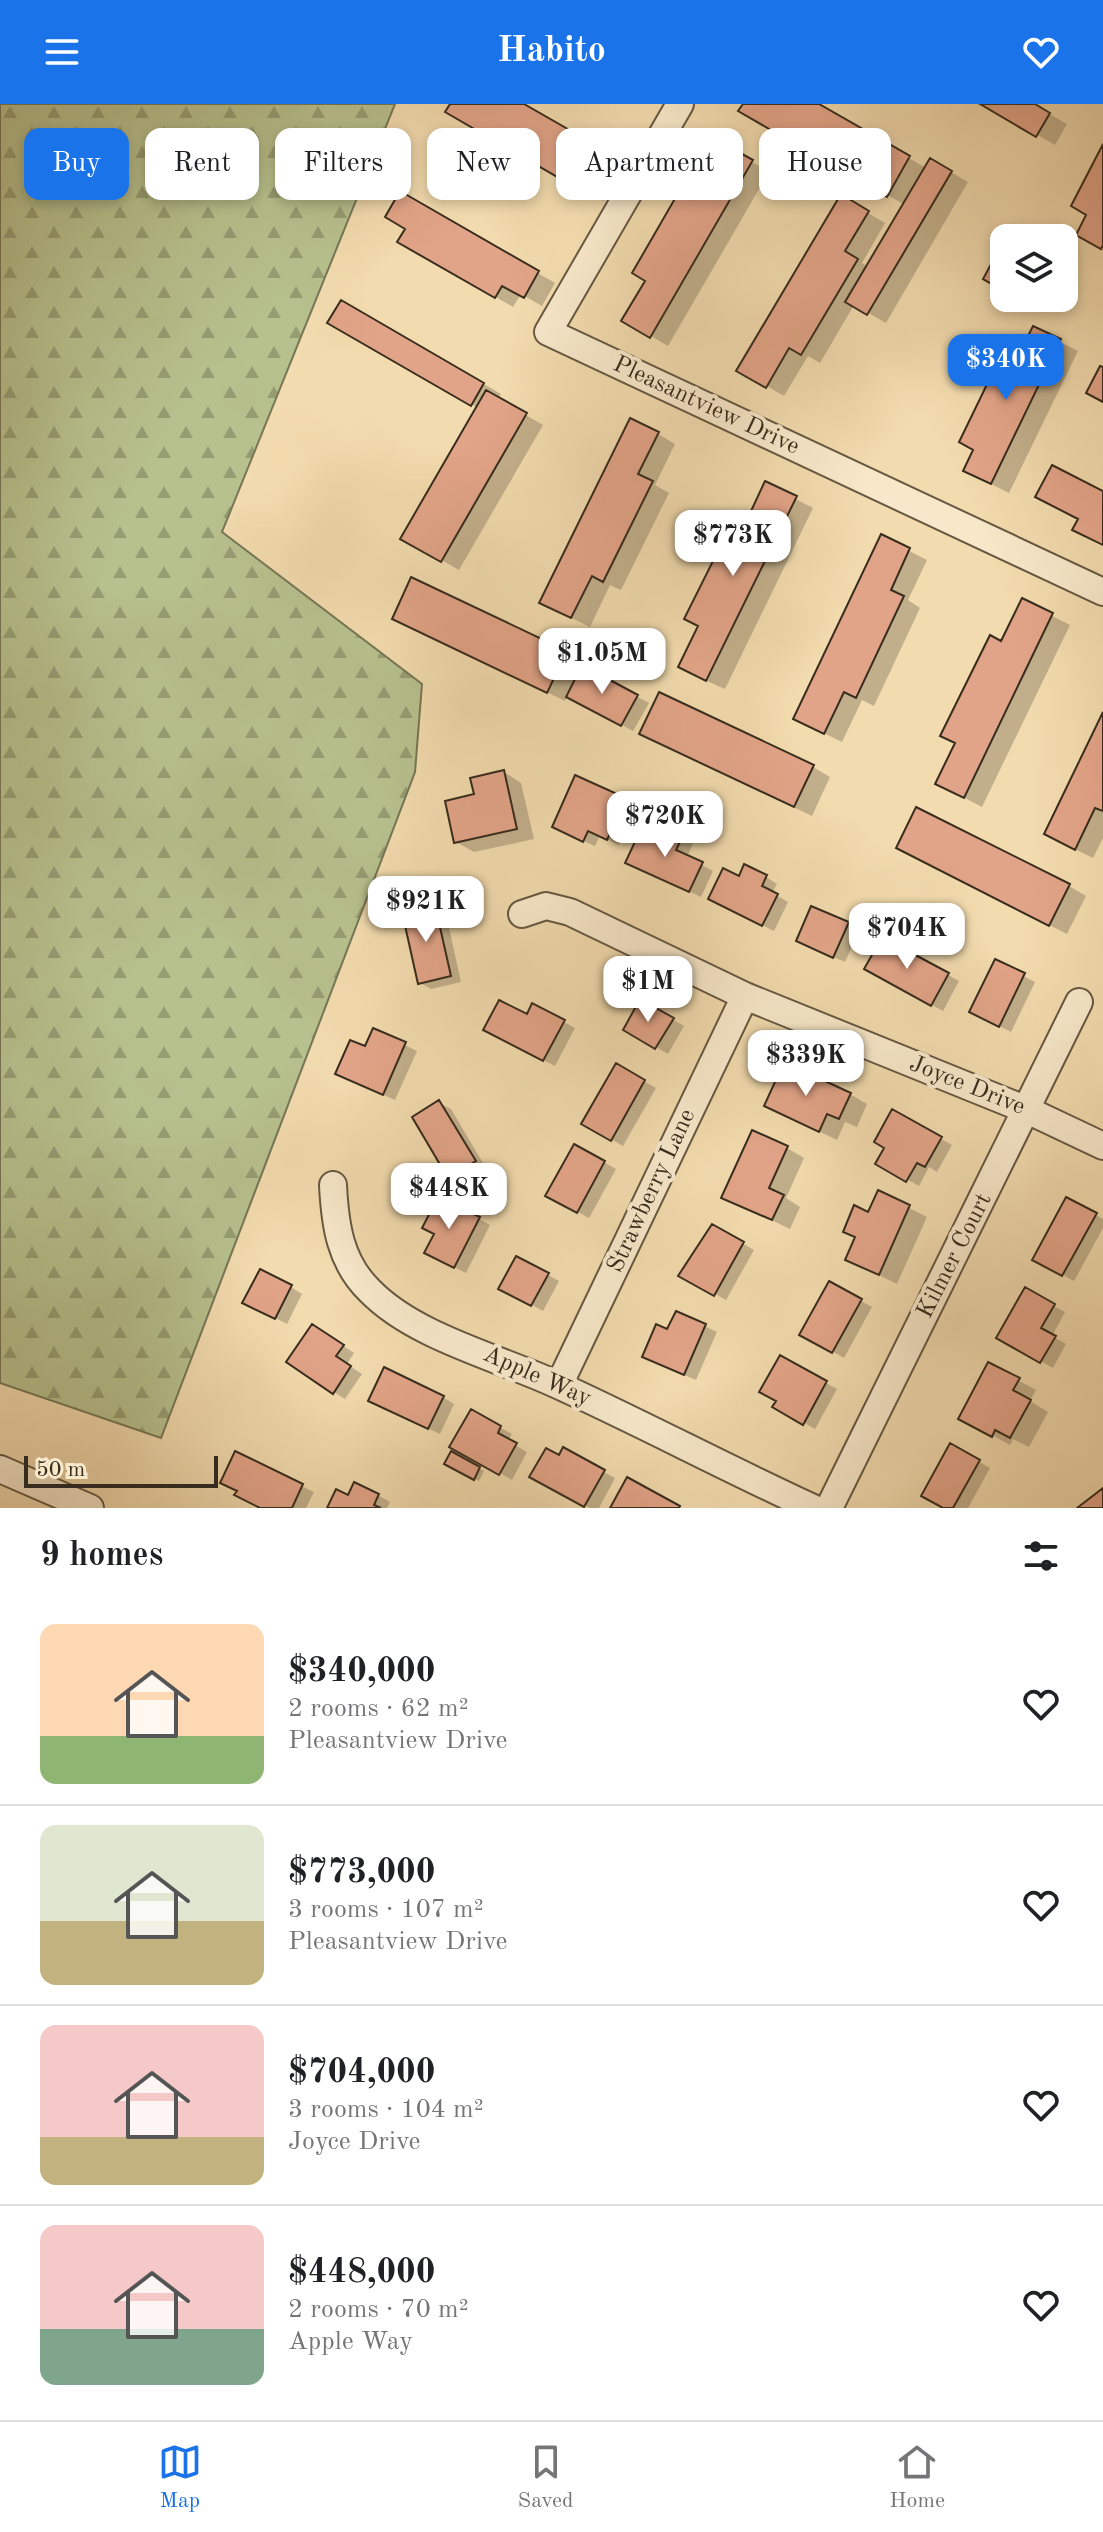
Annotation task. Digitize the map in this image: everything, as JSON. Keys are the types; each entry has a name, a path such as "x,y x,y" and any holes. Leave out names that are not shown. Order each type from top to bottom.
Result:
{"street":[{"name":"Pleasantview Drive","path":"680,104 548,332 1103,592"},
{"name":"Joyce Drive","path":"522,914 546,906 570,912 745,996 1027,1110 1103,1146"},
{"name":"Strawberry Lane","path":"559,1385 745,996"},
{"name":"Kilmer Court","path":"829,1508 1079,1002"},
{"name":"Apple Way","path":"333,1185 335,1222 345,1258 369,1291 403,1317 559,1385 813,1508"},
{"path":"0,1469 90,1508"}],"green space":[{"path":"0,104 395,104 385,128 275,128 275,200 356,200 222,532 422,684 415,772 161,1438 0,1383"}],"building":[{"path":"450,104 524,104 566,128 556,128 556,176 540,167 540,128 473,128 445,112"},
{"path":"743,104 819,104 861,128 767,128 738,111"},
{"path":"980,104 1035,104 1050,113 1036,137"},
{"path":"1103,144 1101,249 1078,236 1086,215 1071,206"},
{"path":"891,145 910,156 891,190"},
{"path":"743,154 753,160 743,177"},
{"path":"930,158 952,171 867,315 845,302"},
{"path":"411,197 539,271 524,298 502,286 495,298 397,242 405,229 385,217 395,200 411,200"},
{"path":"674,200 730,200 650,338 621,321 645,281 632,273"},
{"path":"837,200 851,200 869,211 845,251 858,259 801,355 789,348 766,388 736,371"},
{"path":"990,266 990,283 983,279"},
{"path":"341,300 484,383 471,406 327,323"},
{"path":"1033,326 1061,339 991,484 963,471 973,450 959,442 1008,341 1022,348"},
{"path":"1100,366 1103,367 1103,402 1086,393"},
{"path":"486,390 527,413 441,562 400,539"},
{"path":"630,418 659,432 638,474 653,481 603,582 592,576 571,618 539,603"},
{"path":"1052,465 1103,491 1103,545 1072,530 1078,519 1035,497"},
{"path":"765,481 797,496 706,681 678,667 698,626 684,619 734,519 745,524"},
{"path":"881,534 910,548 891,590 904,596 856,698 844,692 824,734 793,719"},
{"path":"411,577 567,651 547,693 392,619"},
{"path":"1022,598 1053,613 964,798 935,784 955,743 940,736 990,635 1001,641"},
{"path":"582,665 638,695 621,726 566,697"},
{"path":"659,692 814,765 794,807 639,734"},
{"path":"1103,712 1103,811 1095,808 1075,850 1044,834"},
{"path":"504,770 517,829 454,843 445,801 474,794 470,778"},
{"path":"575,775 626,798 607,840 588,831 583,842 552,827"},
{"path":"916,807 1070,884 1049,926 896,848"},
{"path":"670,827 684,833 676,850 703,862 689,892 625,863 640,831 663,842"},
{"path":"744,864 767,875 762,886 778,894 762,926 708,899 723,868 739,876"},
{"path":"435,905 451,976 418,984 402,912"},
{"path":"811,906 849,922 833,958 796,941"},
{"path":"882,937 949,973 931,1006 864,969"},
{"path":"995,959 1025,973 999,1027 969,1012"},
{"path":"640,999 674,1018 655,1049 623,1030"},
{"path":"499,1000 527,1014 532,1003 565,1020 543,1061 483,1030"},
{"path":"373,1028 406,1042 383,1095 335,1074 350,1040 365,1046"},
{"path":"784,1062 851,1093 839,1119 827,1114 819,1132 764,1106"},
{"path":"616,1063 645,1080 611,1141 581,1124"},
{"path":"439,1100 476,1161 448,1178 412,1117"},
{"path":"892,1109 942,1137 925,1167 917,1163 906,1182 875,1164 884,1148 874,1142"},
{"path":"752,1130 788,1146 769,1188 784,1195 772,1220 721,1198"},
{"path":"574,1144 605,1161 577,1213 545,1196"},
{"path":"878,1190 910,1205 879,1275 845,1260 855,1237 843,1232 854,1205 868,1212"},
{"path":"438,1197 480,1217 454,1268 424,1253 434,1234 422,1228"},
{"path":"1066,1197 1097,1213 1062,1276 1032,1260"},
{"path":"712,1224 744,1242 714,1296 678,1276"},
{"path":"516,1256 549,1273 531,1306 498,1289"},
{"path":"260,1269 292,1285 275,1319 242,1303"},
{"path":"829,1281 862,1299 832,1353 799,1335"},
{"path":"1025,1287 1055,1304 1041,1328 1056,1336 1040,1363 996,1338"},
{"path":"676,1311 706,1324 684,1375 642,1357 656,1324 667,1329"},
{"path":"312,1324 344,1345 336,1356 351,1366 333,1394 286,1362"},
{"path":"780,1355 827,1381 803,1425 772,1407 776,1401 759,1392"},
{"path":"988,1362 1020,1378 1013,1390 1031,1400 1010,1438 995,1430 992,1437 958,1419"},
{"path":"384,1367 444,1396 428,1429 368,1401"},
{"path":"471,1409 501,1426 498,1433 517,1443 499,1475 449,1447"},
{"path":"950,1443 980,1460 953,1508 943,1508 921,1496"},
{"path":"563,1447 605,1470 584,1507 529,1477 546,1448 559,1455"},
{"path":"235,1451 303,1484 292,1508 260,1508 234,1495 237,1491 220,1483"},
{"path":"451,1451 480,1467 474,1480 444,1464"},
{"path":"627,1477 680,1506 679,1508 610,1508"},
{"path":"354,1482 379,1494 374,1505 381,1508 327,1508 336,1489 348,1495"},
{"path":"1103,1488 1103,1508 1077,1508"}]}
